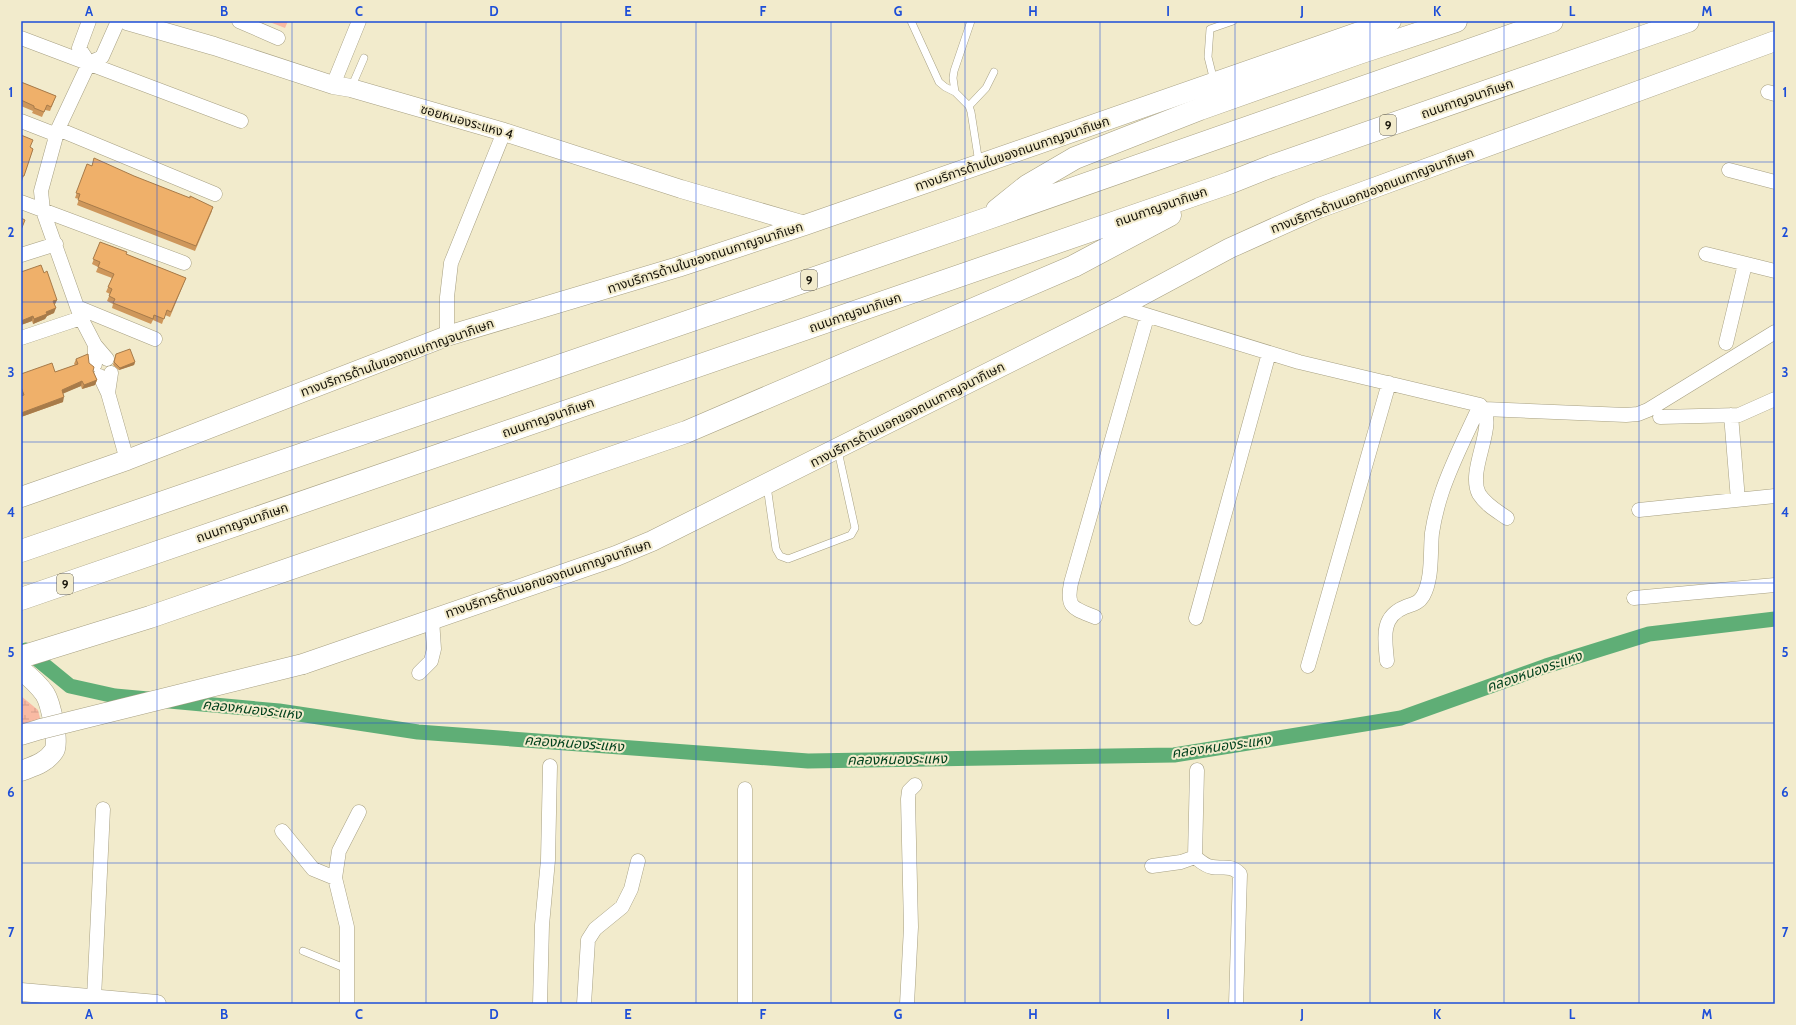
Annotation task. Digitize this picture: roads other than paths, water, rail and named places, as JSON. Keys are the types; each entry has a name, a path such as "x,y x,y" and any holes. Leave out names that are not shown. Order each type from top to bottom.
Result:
{"highway":[{"path":"983,220 1027,186 1075,158 1200,109 1359,53 1456,21"},
{"name":"9","path":"21,551 983,220 1552,21"},
{"name":"ถนนกาญจนาภิเษก","path":"21,599 1229,183 1272,166 1688,21"},
{"path":"21,657 150,617 686,432 1074,266 1229,183"}],"main road":[{"name":"ทางบริการด้านในของถนนกาญจนาภิเษก","path":"21,497 127,460 447,336 678,266 805,225 1391,21"},
{"name":"ทางบริการด้านนอกของถนนกาญจนาภิเษก","path":"21,735 303,664 616,556 645,544 767,484 1120,307 1230,248 1319,208 1775,41"},
{"path":"21,670 35,681 46,696 57,737 56,749 42,763 21,771"}],"street":[{"path":"89,21 80,48 89,63"},
{"path":"118,21 102,58 89,63 58,132 41,191 43,211 56,244 79,313 95,345 103,368 108,393 127,460"},
{"name":"ซอยหนองระแหง 4","path":"127,21 214,46 333,85 351,88 504,132 681,189 805,225"},
{"path":"239,21 278,38"},
{"path":"333,85 359,21"},
{"path":"21,38 241,121"},
{"path":"21,122 58,132 215,194"},
{"path":"447,336 447,297 451,263 504,132"},
{"path":"1729,170 1775,182"},
{"path":"21,202 184,264"},
{"path":"21,255 56,244"},
{"path":"1706,254 1775,271"},
{"path":"1726,343 1745,264"},
{"path":"1120,307 1147,317 1269,353 1482,407 1626,415 1638,414 1654,407 1775,332"},
{"path":"21,338 79,313 155,339"},
{"path":"1095,617 1079,611 1071,605 1068,597 1147,317"},
{"path":"1196,618 1269,353"},
{"path":"1308,666 1389,383"},
{"path":"1660,418 1739,414 1775,399"},
{"path":"1482,407 1486,414 1486,424 1477,463 1476,481 1479,493 1489,506 1507,518"},
{"path":"1387,661 1384,637 1386,627 1390,617 1396,611 1416,603 1422,596 1426,587 1432,531 1442,492 1482,407"},
{"path":"1731,415 1738,500"},
{"path":"1639,510 1775,496"},
{"path":"1634,598 1775,585"},
{"path":"419,673 431,661 434,649 432,619"},
{"path":"540,1004 542,925 548,860 550,766"},
{"path":"1195,857 1197,770"},
{"path":"907,1004 911,927 908,798 909,791 916,785"},
{"path":"745,789 745,1004"},
{"path":"94,998 103,809"},
{"path":"348,1004 347,927 335,878 339,851 359,812"},
{"path":"282,831 313,869 335,878"},
{"path":"1152,866 1181,862 1195,857"},
{"path":"1195,857 1204,864 1212,867 1228,867 1235,869 1240,874 1236,1004"},
{"path":"584,1004 588,940 595,929 622,907 631,889 638,861"},
{"path":"21,992 156,1004"}],"lane":[{"path":"911,21 939,82 955,92 969,106 979,164"},
{"path":"955,92 953,78 954,70 971,21"},
{"path":"1215,82 1208,57 1210,29 1234,21"},
{"path":"351,88 364,58"},
{"path":"969,106 986,88 994,72"},
{"path":"767,484 776,549 780,556 788,559 851,536 855,528 838,448"},
{"path":"303,951 347,968"}],"waterway":[{"name":"คลองหนองระแหง","path":"26,650 70,686 115,696 279,711 418,732 808,761 1174,755 1401,718 1546,666 1649,634 1775,619"}]}
